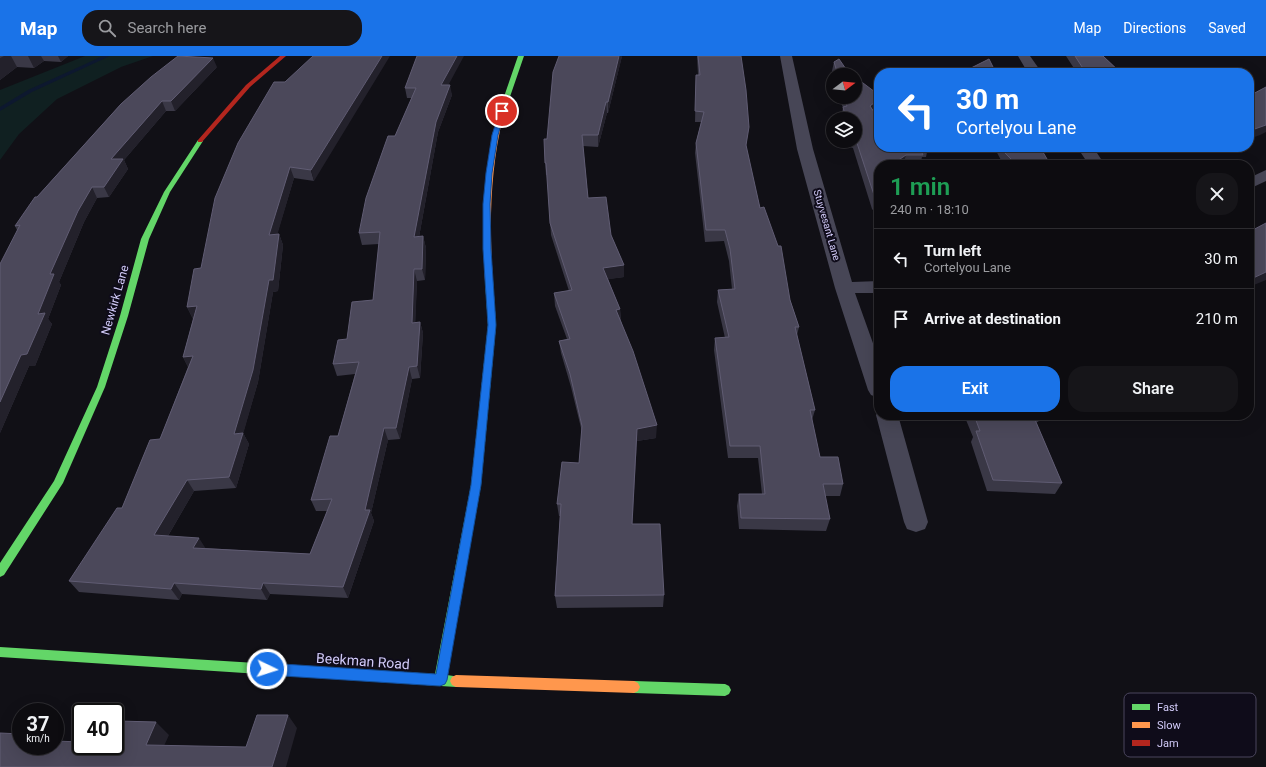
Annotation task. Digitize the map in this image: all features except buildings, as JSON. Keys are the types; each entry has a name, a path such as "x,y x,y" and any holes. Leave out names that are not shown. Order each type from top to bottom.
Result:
{"street":[{"name":"Newkirk Lane","path":"0,572 58,483 101,386 124,316 145,239 168,192 190,155 217,120 248,86 282,56"},
{"path":"440,680 476,485 492,325 487,249 489,173 495,135 505,99 521,56"},
{"name":"Stuyvesant Lane","path":"786,56 805,149 844,288 874,375"},
{"path":"1024,56 1032,68"},
{"path":"1254,181 1266,175"},
{"path":"844,288 874,287"},
{"path":"888,420 916,522"},
{"name":"Beekman Road","path":"0,652 440,680 724,690"}],"shaded area":[{"path":"85,56 153,56 121,67 57,99 19,134 0,160 0,90"}],"waterway":[{"path":"0,109 30,91 107,56"}],"traffic: fast":[{"path":"500,117 521,56"},
{"path":"0,572 58,483 101,387 124,316 145,239 167,192 200,141"},
{"path":"440,680 476,485 492,325 489,281"},
{"path":"0,652 456,681"},
{"path":"634,687 725,690"}],"traffic: slow":[{"path":"489,281 487,198 491,157 500,117"},
{"path":"456,681 634,687"}],"traffic: jam":[{"path":"200,141 248,86 283,56"}],"route":[{"path":"267,669 440,680 476,485 492,325 487,249 489,173 495,135 502,111"}]}
